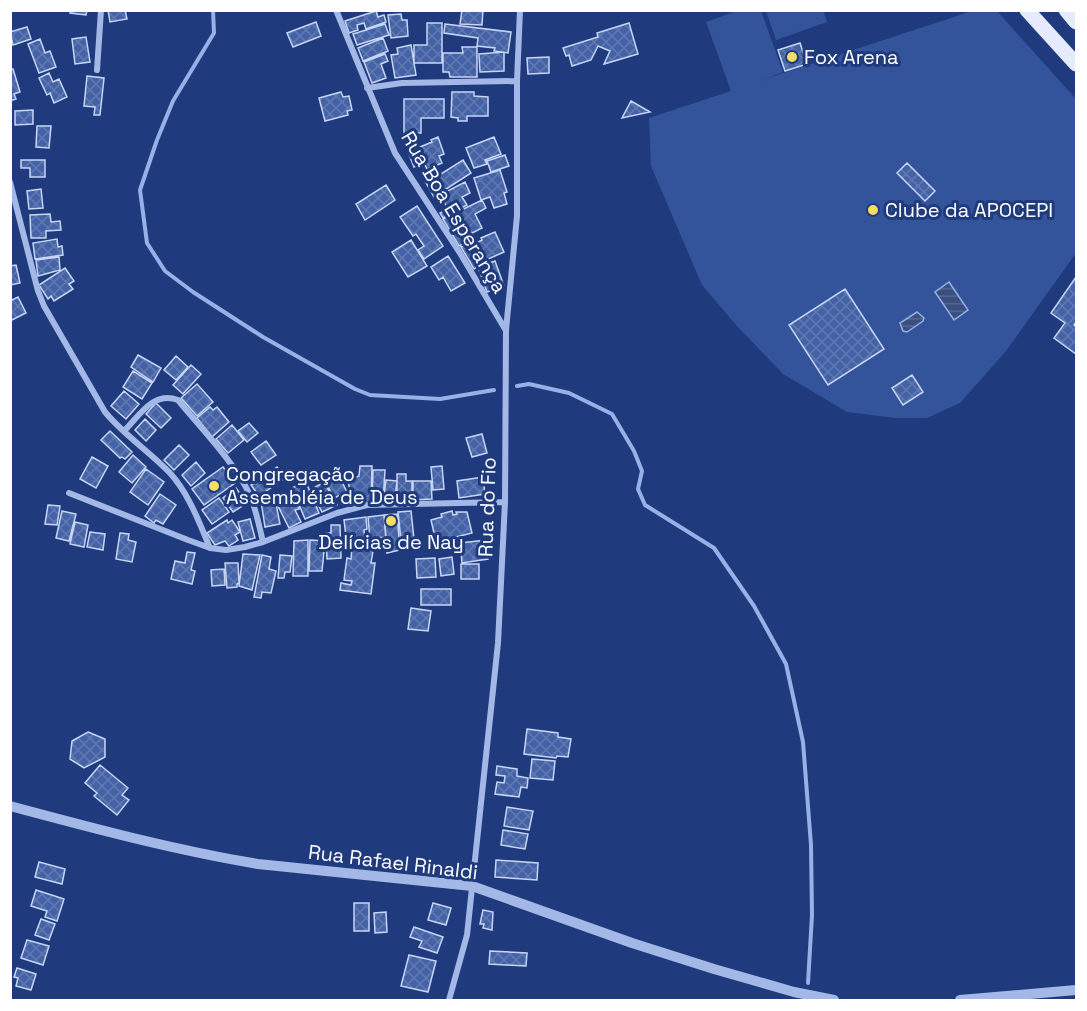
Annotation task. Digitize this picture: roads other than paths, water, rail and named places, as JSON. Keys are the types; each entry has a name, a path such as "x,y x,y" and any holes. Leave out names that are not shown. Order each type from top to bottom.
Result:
{"main road":[{"path":"1027,10 1077,64"},
{"path":"1066,10 1077,22"}],"street":[{"path":"97,70 101,10"},
{"name":"Rua Boa Esperança","path":"336,10 401,165 460,253 506,330"},
{"name":"Rua do Fio","path":"449,1000 467,935 498,643 505,502 506,330 517,216 517,81 520,10"},
{"path":"367,88 402,83 517,81"},
{"path":"10,182 33,274 44,306 105,412 170,474 183,491 210,548"},
{"path":"124,430 155,400 169,397 178,400 224,456 248,490 263,542"},
{"path":"69,493 210,548 226,550 263,542 337,513 367,505 505,502"},
{"name":"Rua Rafael Rinaldi","path":"10,806 108,832 223,858 268,865 472,886 632,943 714,969 794,992 834,1000"},
{"path":"960,1000 1077,990"}],"waterway":[{"path":"213,10 214,33 173,101 140,190 147,243 165,271 263,337 355,389 370,395 440,399 494,390"},
{"path":"517,386 529,384 569,393 612,414 634,451 642,471 638,489 645,505 714,548 754,606 786,664 803,742 811,845 812,915 808,983"}],"place":[{"name":"Fox Arena","path":"792,57"},
{"name":"Clube da APOCEPI","path":"873,210"},
{"name":"Congregação Assembléia de Deus","path":"214,486"},
{"name":"Delícias de Nay","path":"391,521"}]}
